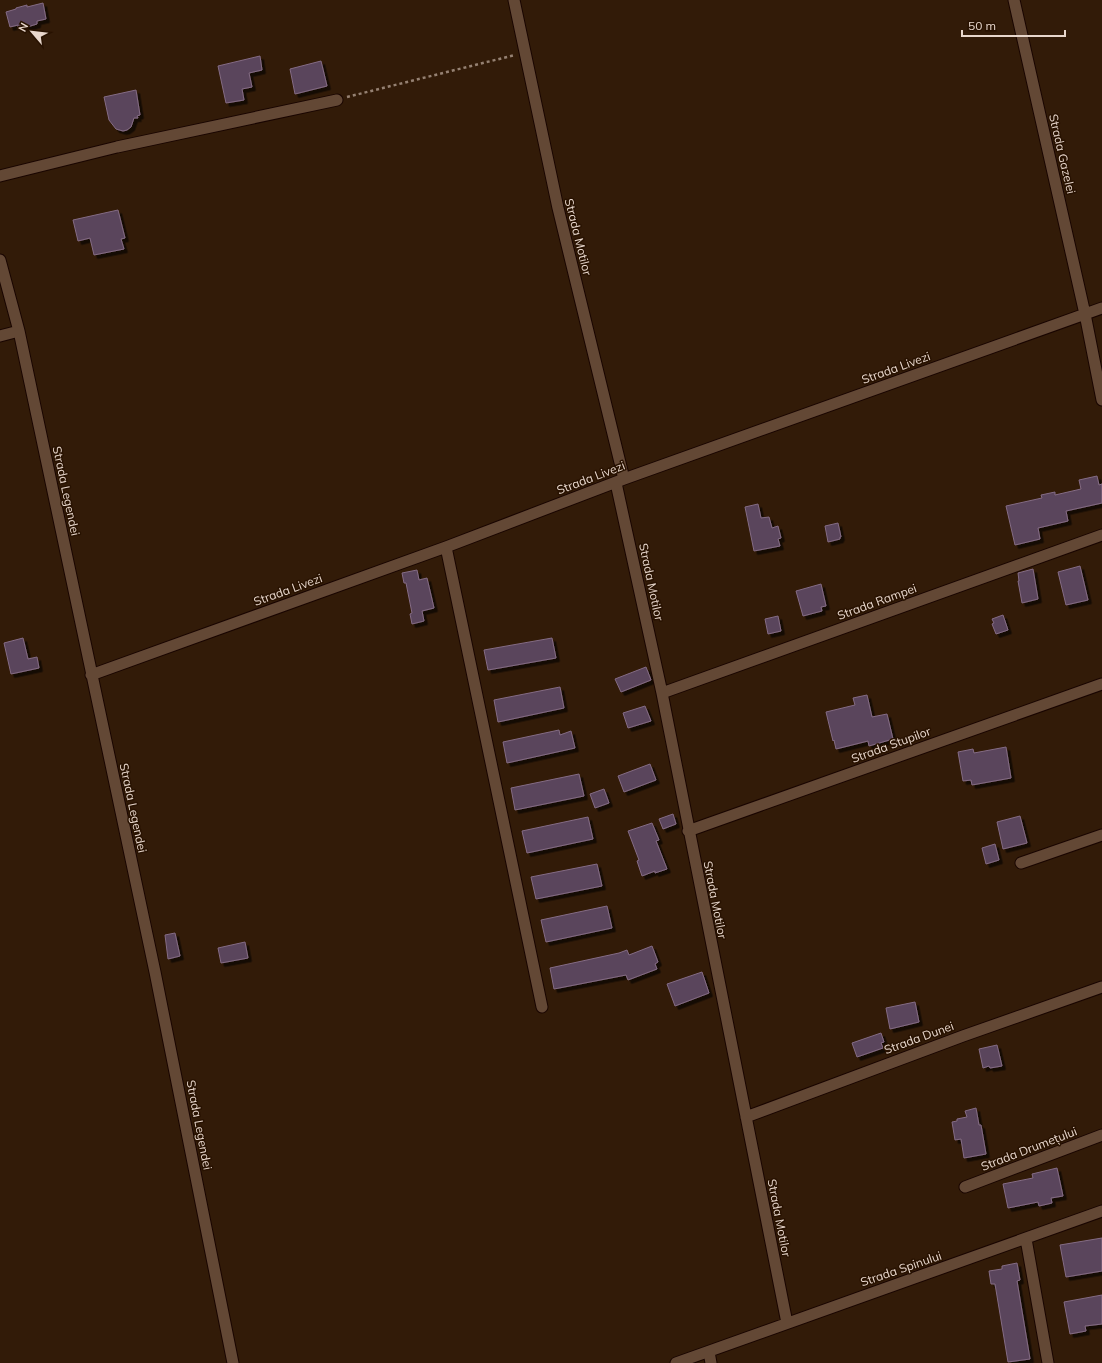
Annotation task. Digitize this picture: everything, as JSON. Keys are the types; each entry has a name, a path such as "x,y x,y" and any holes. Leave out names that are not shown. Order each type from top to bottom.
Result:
{"street":[{"name":"Strada Motilor","path":"514,0 558,208 620,481 688,831 787,1323"},
{"name":"Strada Gazelei","path":"1014,0 1085,314 1102,400"},
{"path":"0,176 117,147 337,100"},
{"name":"Strada Legendei","path":"0,260 18,331 155,972 233,1363"},
{"name":"Strada Livezi","path":"91,675 446,547 620,481 1102,308"},
{"path":"0,336 18,331"},
{"name":"Strada Rampei","path":"662,694 1102,535"},
{"path":"446,547 542,1007"},
{"name":"Strada Stupilor","path":"688,831 1102,684"},
{"path":"1021,863 1102,835"},
{"name":"Strada Dunei","path":"746,1117 963,1036 1102,987"},
{"name":"Strada Drumețului","path":"966,1187 1102,1135"},
{"name":"Strada Spinului","path":"676,1363 1102,1211"},
{"path":"1026,1239 1048,1363"},
{"path":"709,1352 711,1363"}],"path":[{"path":"337,100 525,52"}],"building":[{"path":"43,3 46,19 37,21 37,24 27,27 27,25 18,27 18,25 10,27 6,12 27,5 27,7"},
{"path":"260,56 262,70 249,73 252,87 242,89 244,100 226,103 218,66"},
{"path":"321,61 327,86 295,94 290,69"},
{"path":"136,90 140,115 137,116 138,118 134,118 131,127 127,130 123,131 116,129 109,120 104,97"},
{"path":"118,210 125,238 121,239 124,249 94,255 90,238 78,241 73,220"},
{"path":"1097,476 1099,485 1102,484 1102,503 1066,511 1068,521 1038,528 1040,539 1015,545 1006,506 1042,498 1041,495 1055,492 1055,495 1081,489 1079,480"},
{"path":"758,504 761,518 769,517 772,528 778,526 781,538 778,539 780,546 754,551 745,507"},
{"path":"838,523 841,537 840,539 828,542 825,526"},
{"path":"1080,566 1088,600 1066,605 1058,572"},
{"path":"1033,569 1038,599 1022,603 1018,573"},
{"path":"417,570 419,580 427,578 434,608 422,611 424,621 412,624 410,614 412,613 406,583 404,583 402,573"},
{"path":"821,584 826,606 821,607 822,611 803,616 796,591"},
{"path":"1003,615 1008,630 996,634 992,624 994,623 992,619"},
{"path":"778,616 781,631 768,634 765,619"},
{"path":"23,638 28,659 37,657 39,668 11,674 4,643"},
{"path":"552,638 556,658 488,670 484,650"},
{"path":"646,667 651,680 621,692 615,679"},
{"path":"560,687 564,708 498,722 494,700"},
{"path":"867,695 872,717 887,714 893,739 869,746 868,741 836,749 826,712 855,705 853,698"},
{"path":"645,706 651,721 628,728 623,713"},
{"path":"559,730 560,735 571,731 575,748 507,763 503,742"},
{"path":"1006,747 1011,778 972,785 971,780 963,781 958,752 973,749 974,753"},
{"path":"650,764 656,780 624,792 618,776"},
{"path":"579,774 584,796 515,810 511,788"},
{"path":"604,789 609,803 595,808 590,794"},
{"path":"673,814 676,824 663,829 659,819"},
{"path":"1020,816 1027,843 1003,849 997,822"},
{"path":"588,817 593,839 527,853 522,831"},
{"path":"652,823 659,840 656,841 667,869 655,873 655,871 642,876 637,861 639,860 628,831"},
{"path":"995,844 999,860 986,864 982,848"},
{"path":"597,864 602,886 536,899 531,877"},
{"path":"607,906 612,928 546,942 541,920"},
{"path":"175,933 180,956 168,959 165,935"},
{"path":"245,942 248,958 221,963 218,948"},
{"path":"652,946 658,962 655,964 657,969 628,980 626,975 554,989 550,968 627,950 629,955"},
{"path":"702,972 709,993 675,1006 667,984"},
{"path":"915,1002 919,1022 890,1029 886,1008"},
{"path":"881,1033 884,1042 881,1043 883,1048 857,1057 852,1043"},
{"path":"997,1045 1002,1066 990,1068 989,1066 983,1068 979,1049"},
{"path":"976,1108 979,1125 981,1125 986,1154 964,1158 961,1139 955,1140 952,1122 957,1121 957,1119 967,1117 965,1111"},
{"path":"1057,1168 1063,1196 1051,1198 1052,1203 1039,1206 1038,1202 1008,1208 1003,1184 1033,1178 1032,1174"},
{"path":"1102,1238 1102,1271 1066,1277 1060,1245"},
{"path":"1017,1263 1020,1280 1017,1281 1030,1359 1008,1362 995,1284 991,1284 989,1271 1002,1269 1002,1266"},
{"path":"1102,1295 1102,1324 1085,1326 1086,1331 1070,1334 1064,1302"}]}
